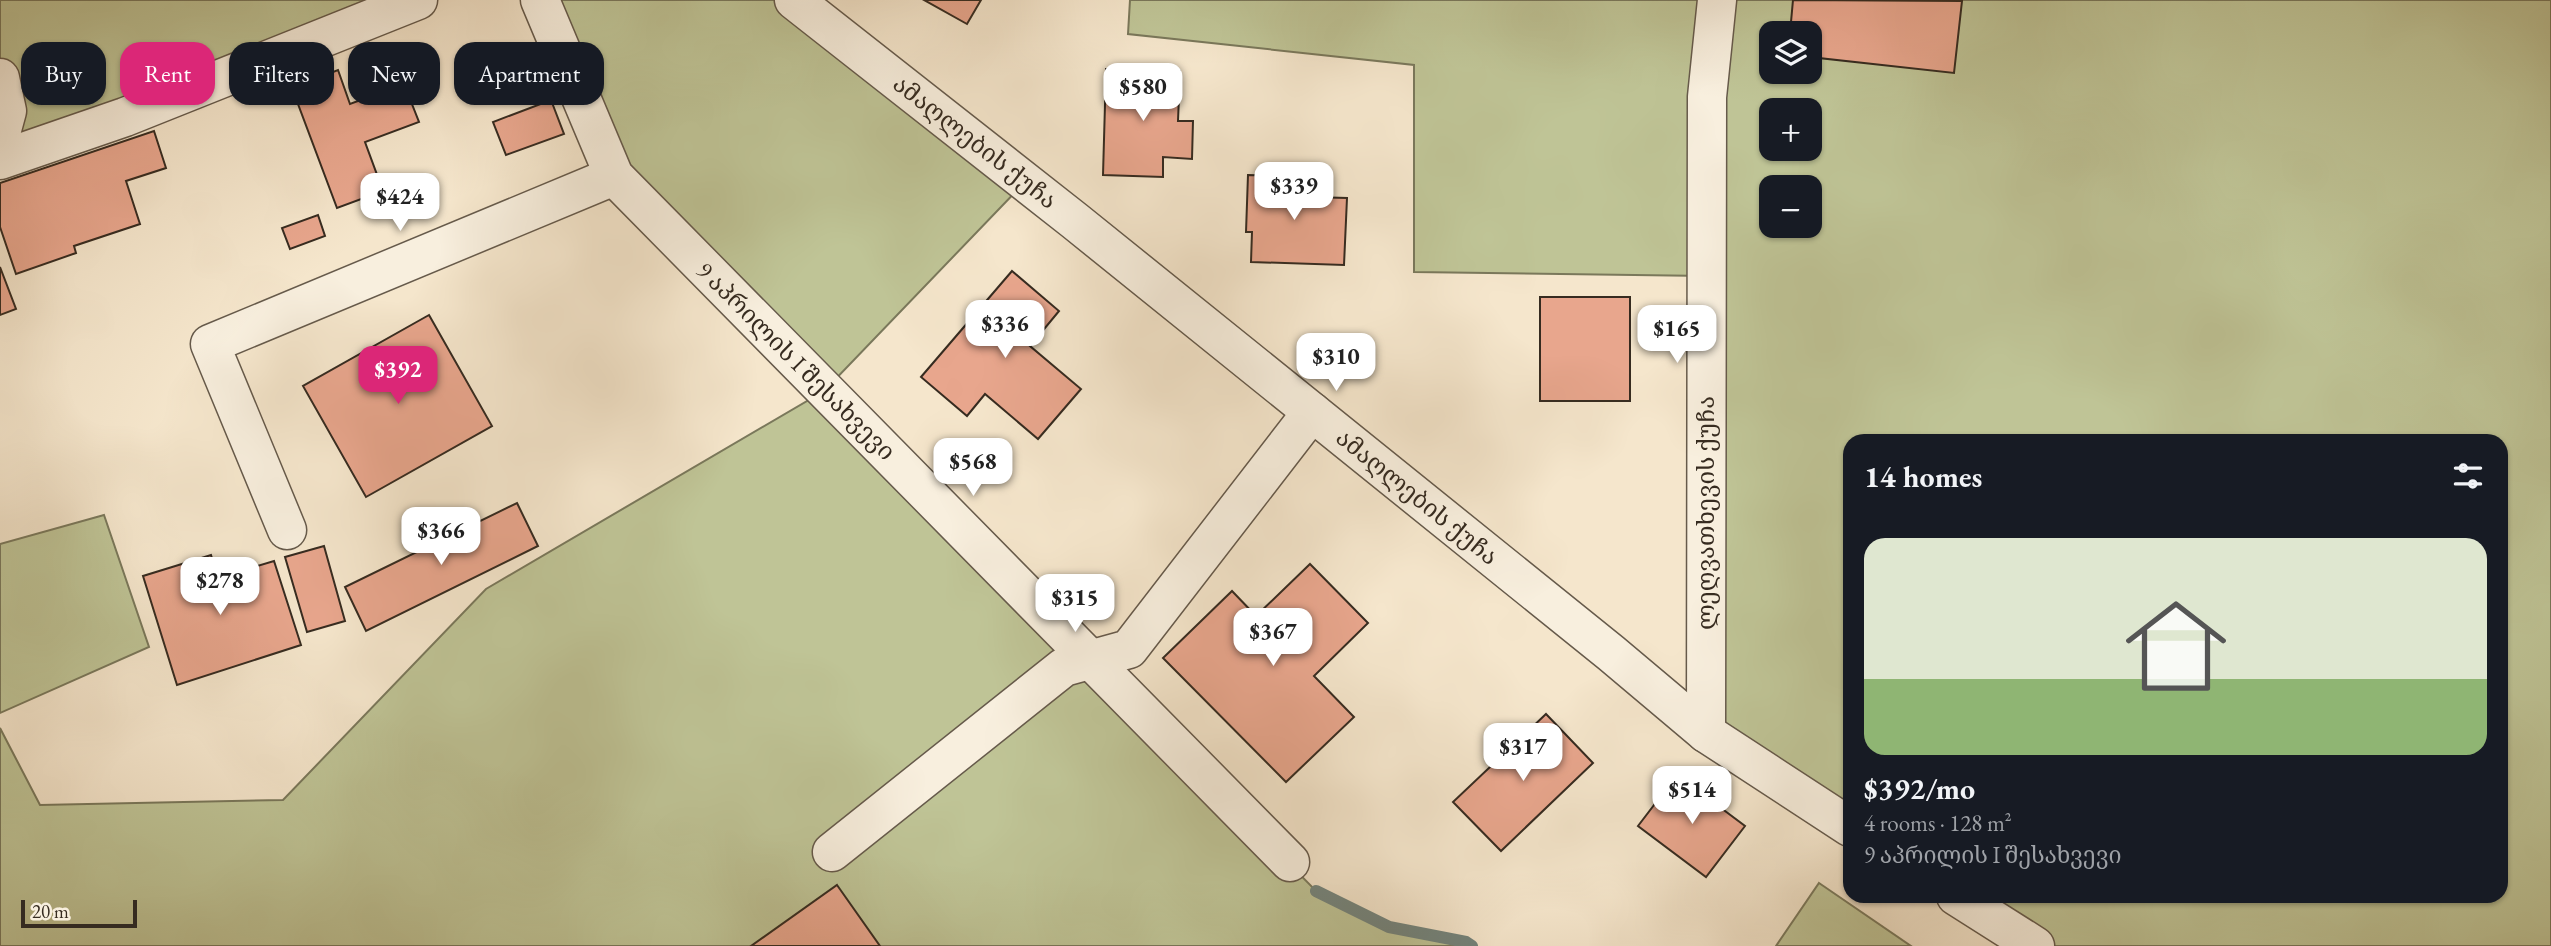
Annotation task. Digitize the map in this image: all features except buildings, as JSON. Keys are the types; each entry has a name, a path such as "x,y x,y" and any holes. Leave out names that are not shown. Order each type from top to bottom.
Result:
{"street":[{"path":"0,160 125,117 418,0"},
{"name":"9 აპრილის I შესახვევი","path":"540,0 614,176 1290,862"},
{"name":"ამაღლების ქუჩა","path":"794,0 1075,221 1611,653 1706,733 1843,822"},
{"name":"ლეღვათხევის ქუჩა","path":"1706,733 1707,97 1717,0"},
{"path":"0,78 7,111 0,137"},
{"path":"287,530 210,344 614,176"},
{"path":"832,852 1064,667 1129,649 1312,412"},
{"path":"1967,903 2035,946"}],"green space":[{"path":"0,0 418,0 308,42 229,42 229,72 215,78 215,42 120,42 120,105 144,105 0,160"},
{"path":"540,0 794,0 1025,182 825,390 1316,891 1389,927 1466,942 1472,946 0,946 0,728 40,805 283,800 486,589 824,391 614,176 584,105 604,105 604,42 558,42"},
{"path":"1130,0 2551,0 2551,946 2035,946 1967,903 2508,903 2508,434 1843,434 1843,822 1706,733 1707,276 1414,272 1414,65 1128,34"},
{"path":"104,515 149,647 0,713 0,544"},
{"path":"1819,883 1843,899 1843,903 1848,903 1911,946 1776,946"}],"waterway":[{"path":"1316,891 1389,927 1466,942 1472,946"}]}
